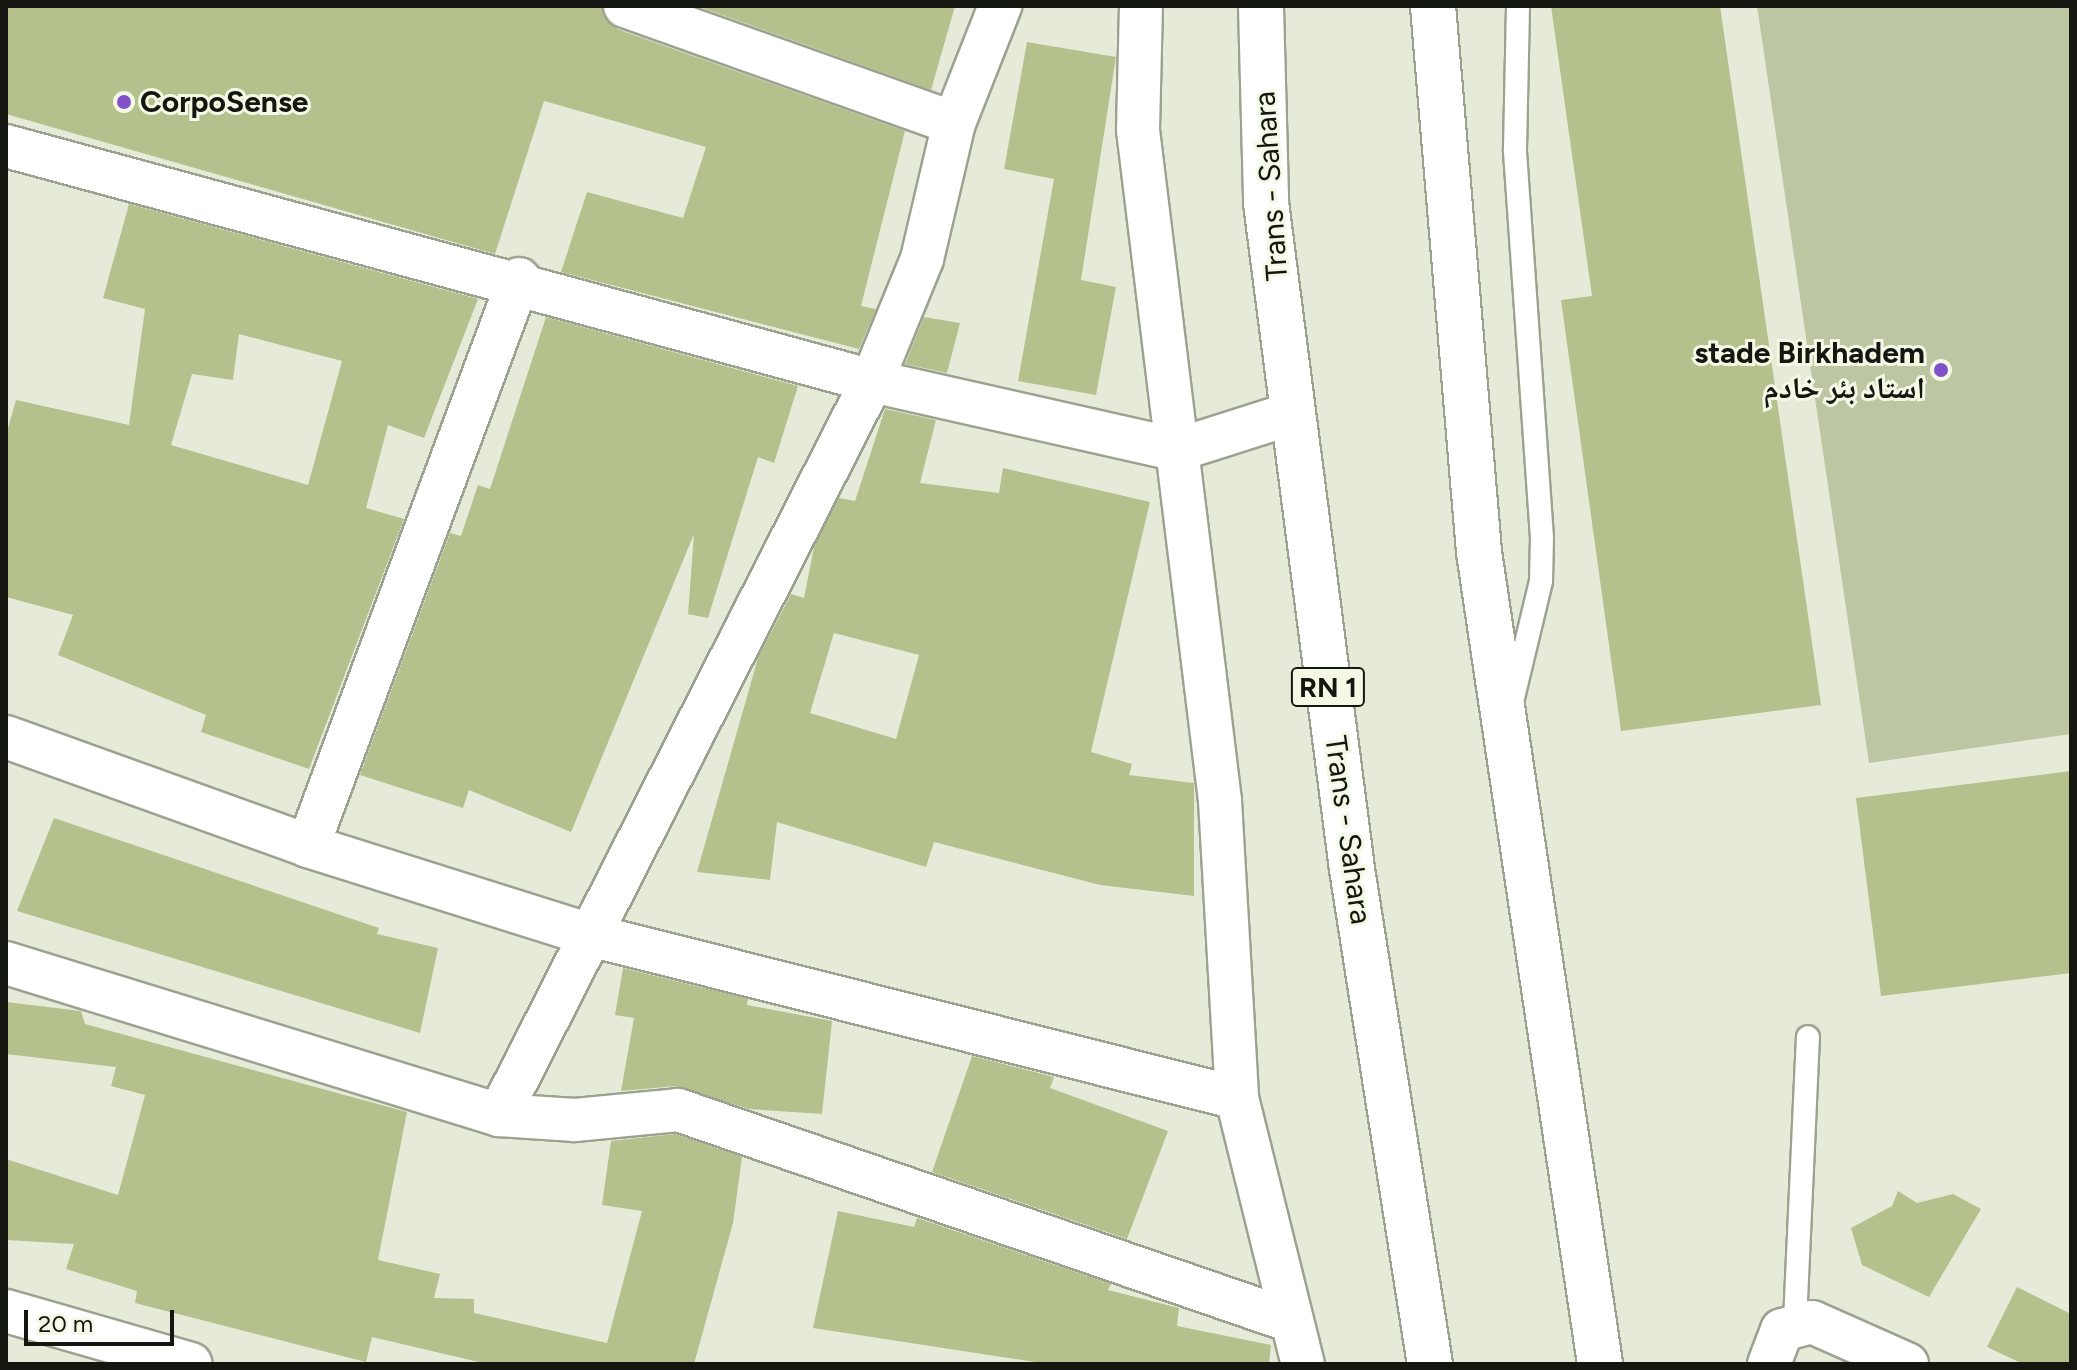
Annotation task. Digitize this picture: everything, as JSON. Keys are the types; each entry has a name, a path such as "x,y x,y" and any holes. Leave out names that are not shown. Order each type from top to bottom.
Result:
{"highway":[{"name":"Trans - Sahara","path":"1261,6 1266,203 1352,869 1430,1364"},
{"path":"1433,6 1444,90 1479,552 1503,738 1600,1364"},
{"path":"1444,90 1453,6"}],"street":[{"path":"625,6 954,123"},
{"path":"499,1115 872,381 922,259 954,123 1000,6"},
{"path":"1141,6 1138,130 1220,801 1237,1098 1303,1364"},
{"path":"6,146 519,279 872,381 1177,450 1293,413"},
{"path":"308,846 519,279"},
{"path":"6,737 308,846 590,935 1237,1098"},
{"path":"6,963 499,1115 575,1120 678,1110 1291,1321"},
{"path":"6,1311 188,1364"},
{"path":"1769,1364 1772,1343 1795,1322 1827,1326 1907,1364"}],"lane":[{"path":"1503,738 1541,581 1515,149 1518,6"},
{"path":"1795,1322 1808,1037"}],"green space":[{"name":"stade Birkhadem استاد بئر خادم","path":"1757,6 2071,6 2071,734 1869,763"}],"building":[{"path":"6,6 602,6 617,29 905,131 861,306 876,309 859,349 561,272 587,192 683,218 706,147 544,101 495,254 6,114"},
{"path":"697,6 955,6 931,90"},
{"path":"1551,6 1720,6 1821,705 1621,731 1561,300 1592,296"},
{"path":"1027,42 1116,57 1081,280 1116,287 1096,395 1018,381 1054,179 1004,169"},
{"path":"129,204 478,299 424,438 388,425 366,508 404,519 309,769 201,732 206,715 58,655 73,615 6,597 6,435 16,400 129,425 145,309 103,298","holes":["239,334 342,361 308,485 171,445 192,374 233,380"]},
{"path":"546,317 798,386 774,463 758,457 708,618 688,614 694,534 571,832 469,790 463,808 360,775 450,533 461,536 478,485 490,489"},
{"path":"924,317 960,323 947,373 905,364"},
{"path":"885,409 936,420 920,483 999,493 1003,468 1150,502 1091,752 1132,764 1129,775 1194,783 1194,896 1100,885 934,842 926,867 777,822 770,880 697,872 758,658 791,594 804,598 814,547 839,498 855,501","holes":["834,633 919,655 896,739 810,713"]},
{"path":"2071,771 2071,973 1881,996 1856,798"},
{"path":"54,818 379,928 377,934 438,948 420,1033 17,911"},
{"path":"623,968 748,999 747,1005 832,1021 822,1114 749,1109 676,1086 621,1091 634,1018 615,1015"},
{"path":"6,1002 81,1011 85,1024 407,1112 378,1260 440,1274 434,1298 474,1299 474,1313 607,1343 642,1211 602,1205 611,1141 675,1134 742,1157 733,1223 694,1364 487,1364 372,1337 366,1362 135,1303 137,1291 66,1269 74,1244 6,1240 6,1159 118,1195 145,1095 111,1086 116,1067 6,1054"},
{"path":"972,1056 1054,1077 1050,1088 1168,1131 1127,1239 932,1172"},
{"path":"1898,1191 1917,1203 1953,1194 1981,1209 1929,1297 1862,1265 1851,1228 1892,1206"},
{"path":"838,1211 914,1227 917,1218 1111,1284 1108,1290 1179,1308 1177,1326 1271,1345 1269,1364 1048,1364 813,1328"},
{"path":"2017,1287 2071,1314 2071,1364 2023,1364 1987,1347"}],"place":[{"name":"CorpoSense","path":"124,102"},
{"name":"stade Birkhadem استاد بئر خادم","path":"1941,370"}]}
